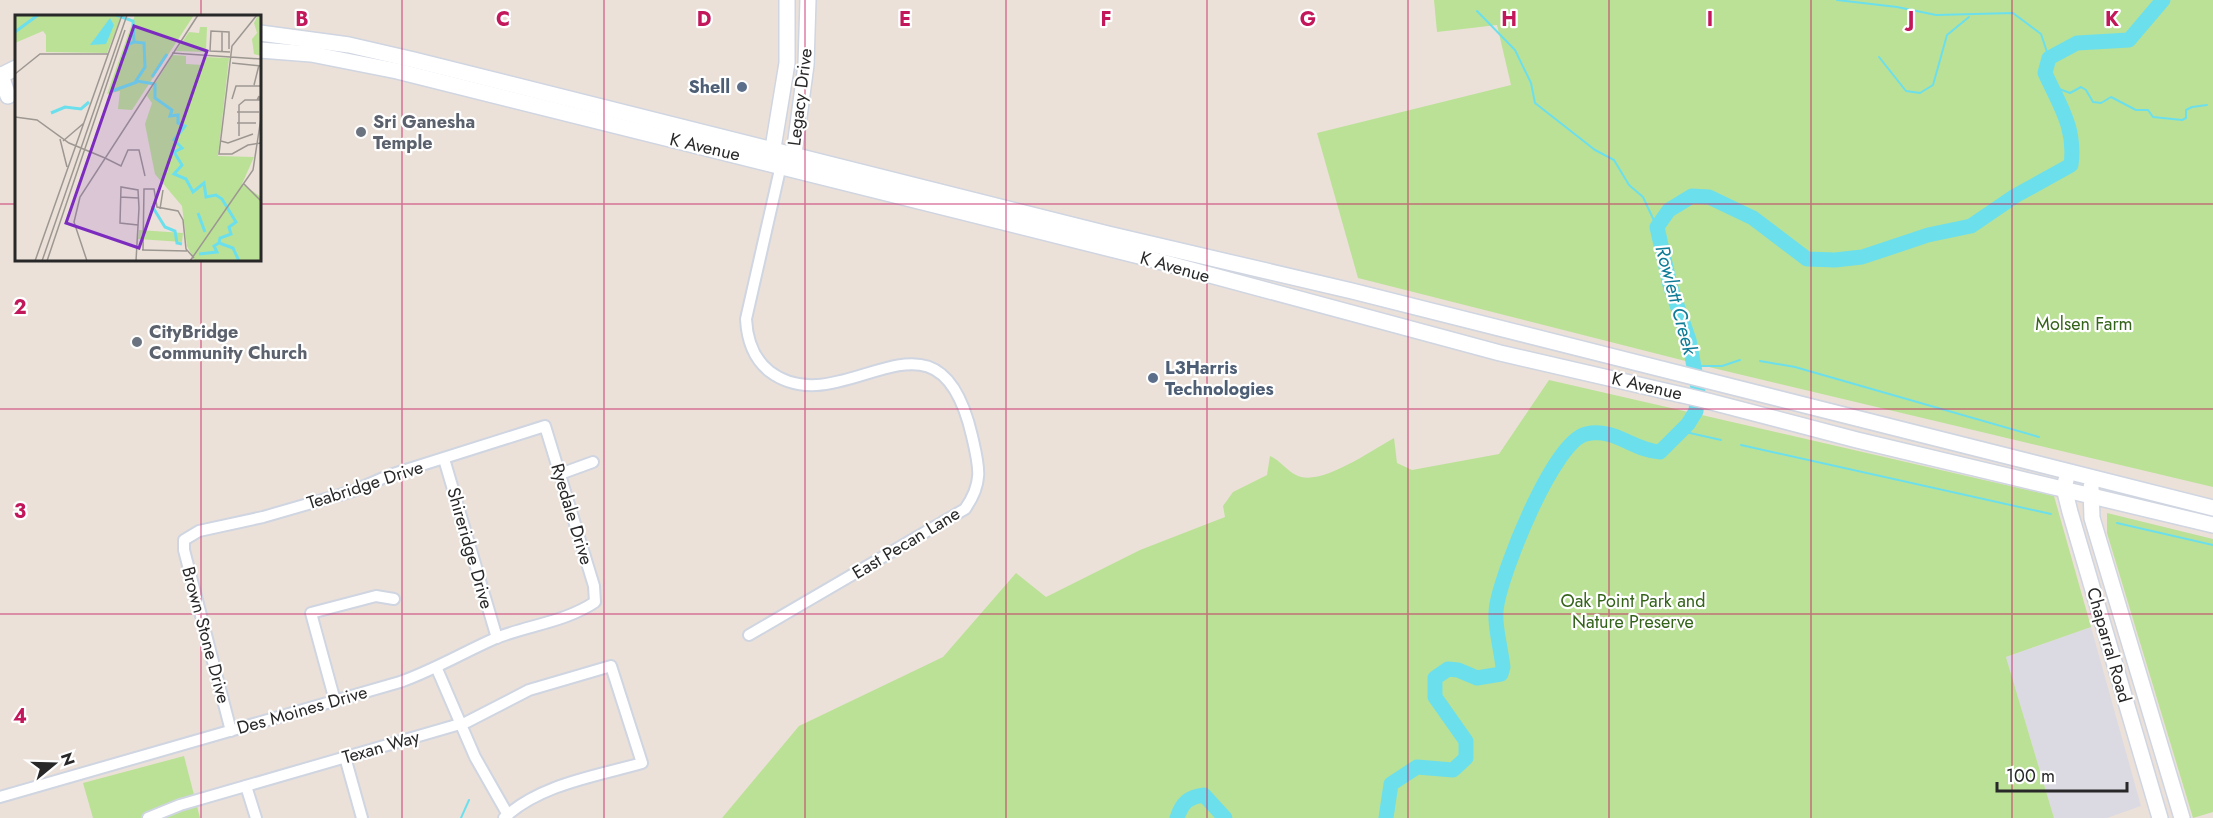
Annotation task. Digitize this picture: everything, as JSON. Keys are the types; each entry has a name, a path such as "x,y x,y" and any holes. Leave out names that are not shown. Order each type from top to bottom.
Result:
{"main road":[{"name":"Legacy Drive","path":"787,0 787,63 772,148 781,165 794,154 806,65 808,0"},
{"name":"K Avenue","path":"261,33 349,45 534,99"},
{"name":"K Avenue","path":"261,50 311,54 534,99 652,127 781,165 1107,241 1245,267 1409,305 2213,508"},
{"path":"787,63 806,65"},
{"path":"8,96 1,75 15,68"},
{"name":"K Avenue","path":"652,127 772,148 1107,241 1241,285 1403,327 2213,525"},
{"path":"1241,285 1245,267"},
{"path":"1403,327 1409,305"},
{"name":"Chaparral Road","path":"2068,471 2064,488 2160,818"},
{"name":"Chaparral Road","path":"2088,477 2092,518 2182,818"},
{"path":"2136,735 2156,730"}],"street":[{"name":"East Pecan Lane","path":"749,635 965,509 975,494 980,479 970,426 960,398 955,386 941,373 914,364 890,367 838,382 801,386 776,376 763,366 755,355 747,333 746,319 781,165"},
{"name":"Teabridge Drive","path":"184,540 199,531 264,517 342,494 545,426"},
{"name":"Ryedale Drive","path":"545,426 594,586 595,602"},
{"name":"Shireridge Drive","path":"444,459 497,638"},
{"path":"560,474 593,462"},
{"name":"Brown Stone Drive","path":"184,540 184,550 231,731"},
{"path":"335,701 311,613 376,596 394,599"},
{"name":"Des Moines Drive","path":"0,797 335,701 437,669 497,638 577,614 595,602"},
{"name":"Texan Way","path":"148,818 246,786 460,724 529,690 611,666 642,763 549,790 506,816"},
{"path":"437,669 475,757 506,816"},
{"path":"345,757 362,818"},
{"path":"246,786 256,818"}],"shaded area":[{"path":"2091,627 2141,806 2107,818 2054,818 2006,657"}],"green space":[{"name":"Molsen Farm","path":"1434,0 2213,0 2213,487 1713,368 1358,278 1317,133 1511,85 1497,25 1437,32"},
{"name":"Oak Point Park and Nature Preserve","path":"1549,380 2054,496 2091,627 2006,657 2054,818 722,818 799,726 943,657 1016,573 1046,597 1140,550 1225,517 1223,506 1233,492 1267,475 1270,456 1296,475 1306,478 1345,466 1394,438 1397,463 1412,470 1499,454"},
{"path":"2107,513 2213,539 2213,812 2193,818 2107,533"},
{"path":"184,756 200,818 93,818 83,783"}],"waterway":[{"path":"1837,0 1897,7 1936,15 2013,13 2041,34 2049,58"},
{"name":"Rowlett Creek","path":"1386,818 1391,784 1417,767 1453,770 1466,758 1466,741 1435,697 1435,678 1448,669 1458,670 1477,678 1501,674 1503,667 1496,619 1501,587 1531,509 1559,459 1573,442 1586,434 1596,433 1615,436 1641,448 1660,452 1688,424 1696,411 1698,388 1689,340 1670,285 1657,227 1669,210 1692,196 1709,197 1753,218 1807,259 1835,260 1862,257 1928,235 1971,226 2015,196 2071,165 2069,128 2045,73 2049,58 2077,43 2129,40 2163,0"},
{"path":"1477,11 1515,50 1531,83 1535,103 1595,150 1614,160 1629,185 1643,197 1657,227"},
{"path":"1879,57 1906,91 1920,93 1933,85 1947,35 1969,17"},
{"path":"2051,86 2070,93 2081,87 2086,90 2093,102 2101,103 2111,97 2136,110 2148,110 2153,117 2182,120 2186,118 2186,110 2207,105"},
{"path":"1694,366 1722,366 1740,360"},
{"path":"1760,361 1795,367 2039,437"},
{"path":"1681,431 1721,440"},
{"path":"1741,445 2051,514"},
{"path":"2117,523 2213,545"},
{"name":"Rowlett Creek","path":"1177,818 1186,802 1204,795 1225,818"},
{"path":"461,818 469,800"}],"place":[{"name":"Shell","path":"742,87"},
{"name":"Sri Ganesha Temple","path":"361,132"},
{"name":"CityBridge Community Church","path":"137,342"},
{"name":"L3Harris Technologies","path":"1153,378"}]}
